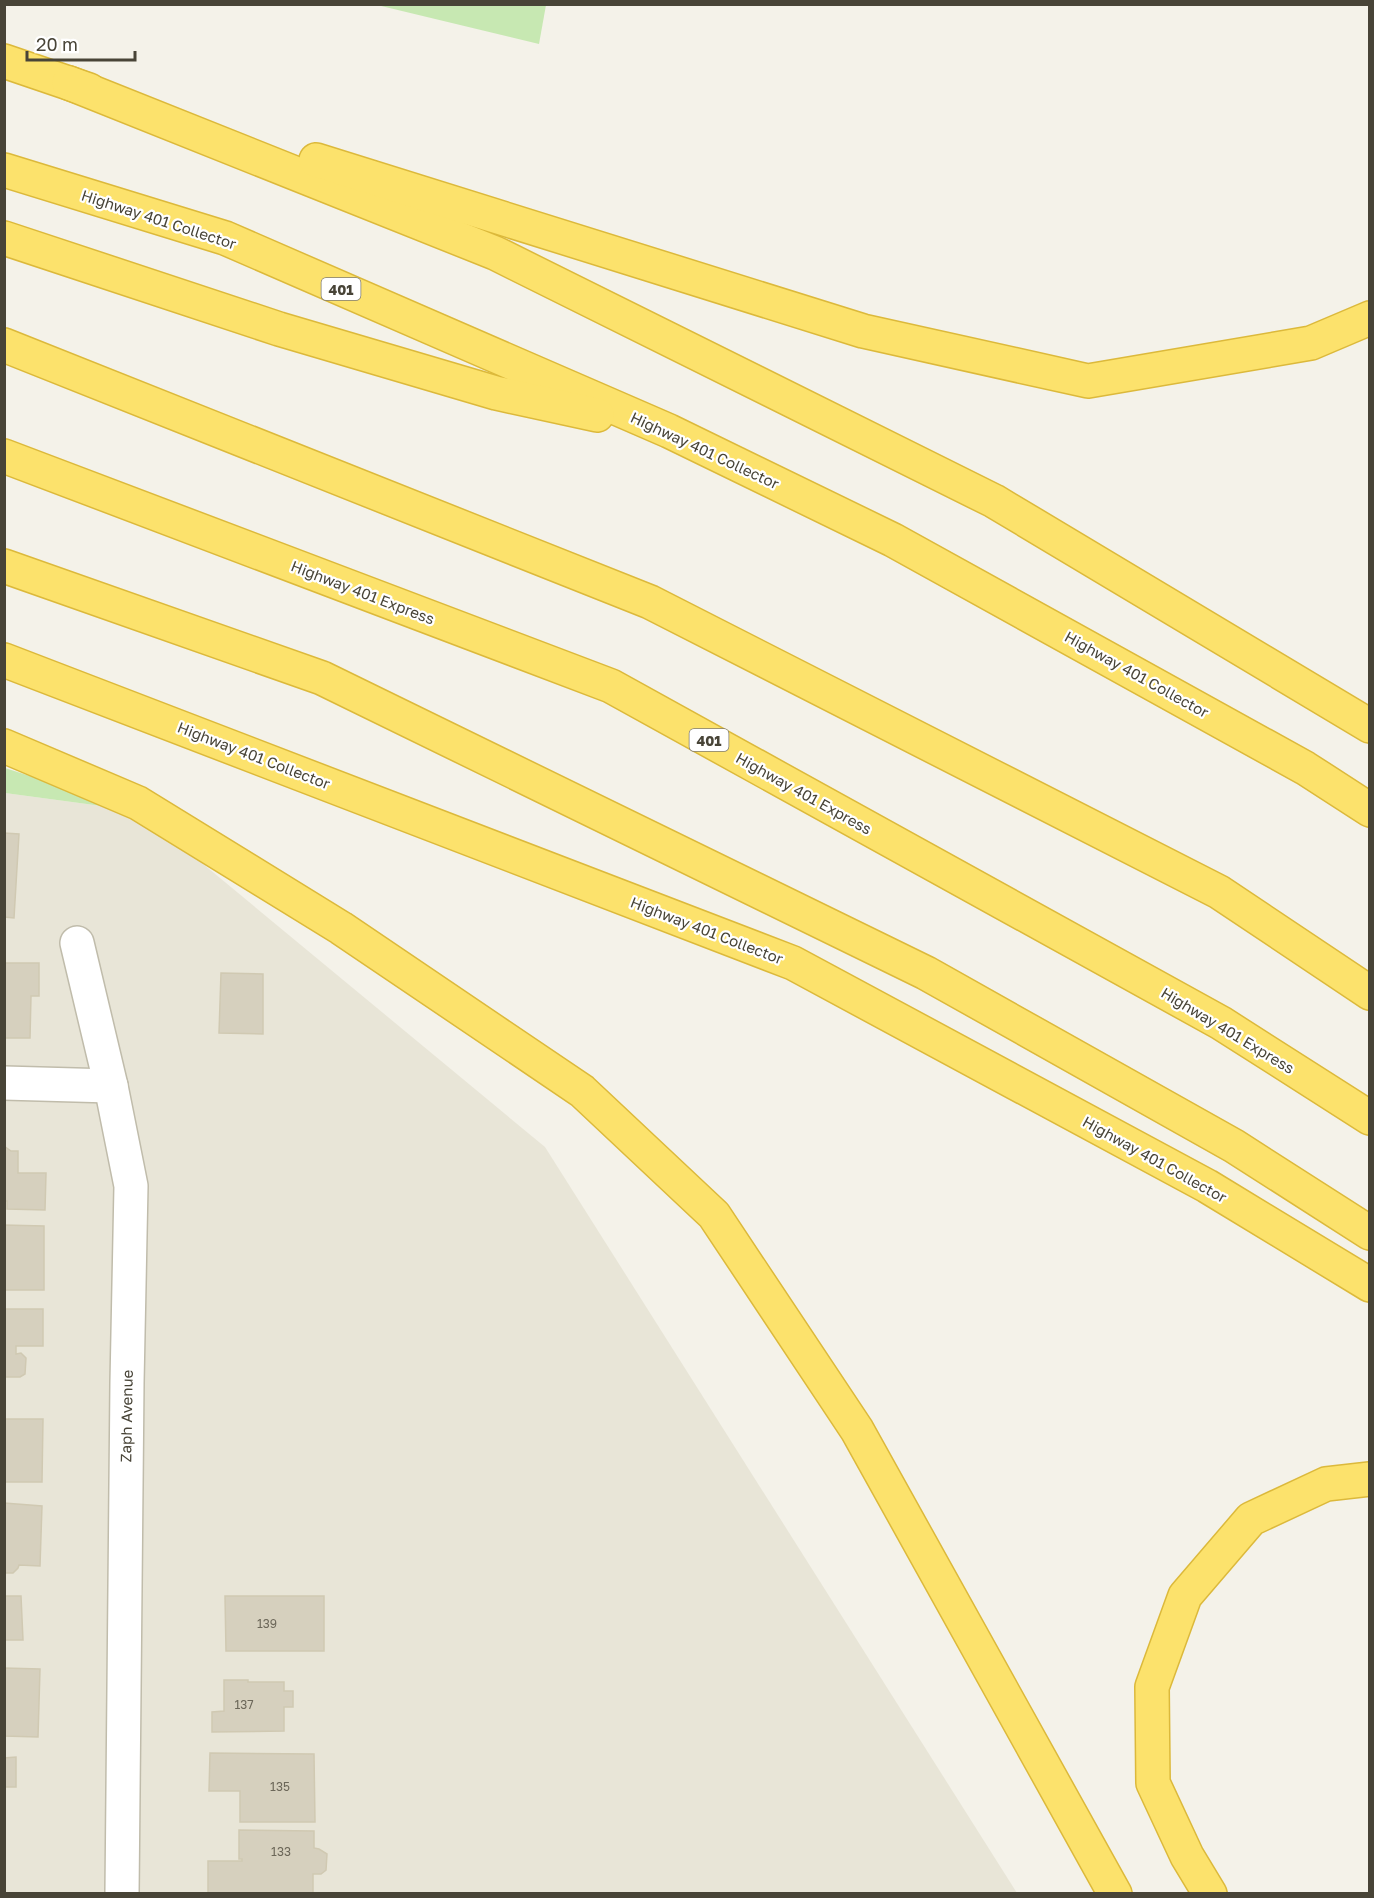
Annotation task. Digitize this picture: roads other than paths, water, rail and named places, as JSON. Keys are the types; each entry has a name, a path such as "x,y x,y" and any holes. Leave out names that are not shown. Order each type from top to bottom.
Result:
{"highway":[{"path":"4,61 863,331 1088,381 1311,343 1370,318"},
{"path":"69,83 516,263 994,501 1370,726"},
{"name":"Highway 401 Collector","path":"4,171 225,238 669,431 893,540 1274,751 1370,810"},
{"path":"4,238 279,329 496,393 669,431"},
{"path":"4,345 650,602 1219,892 1370,993"},
{"name":"Highway 401 Express","path":"4,456 611,686 1221,1023 1370,1118"},
{"path":"4,566 322,678 926,973 1234,1146 1370,1233"},
{"name":"Highway 401 Collector","path":"4,660 793,963 1207,1186 1370,1285"},
{"path":"4,746 138,803 341,928 582,1090 714,1215 857,1430 1114,1893"},
{"path":"1210,1893 1187,1856 1153,1783 1152,1688 1185,1596 1251,1520 1326,1484 1370,1479"}],"street":[{"name":"Zaph Avenue","path":"77,944 111,1086 131,1186 122,1893"},
{"path":"4,1083 111,1086"}]}
